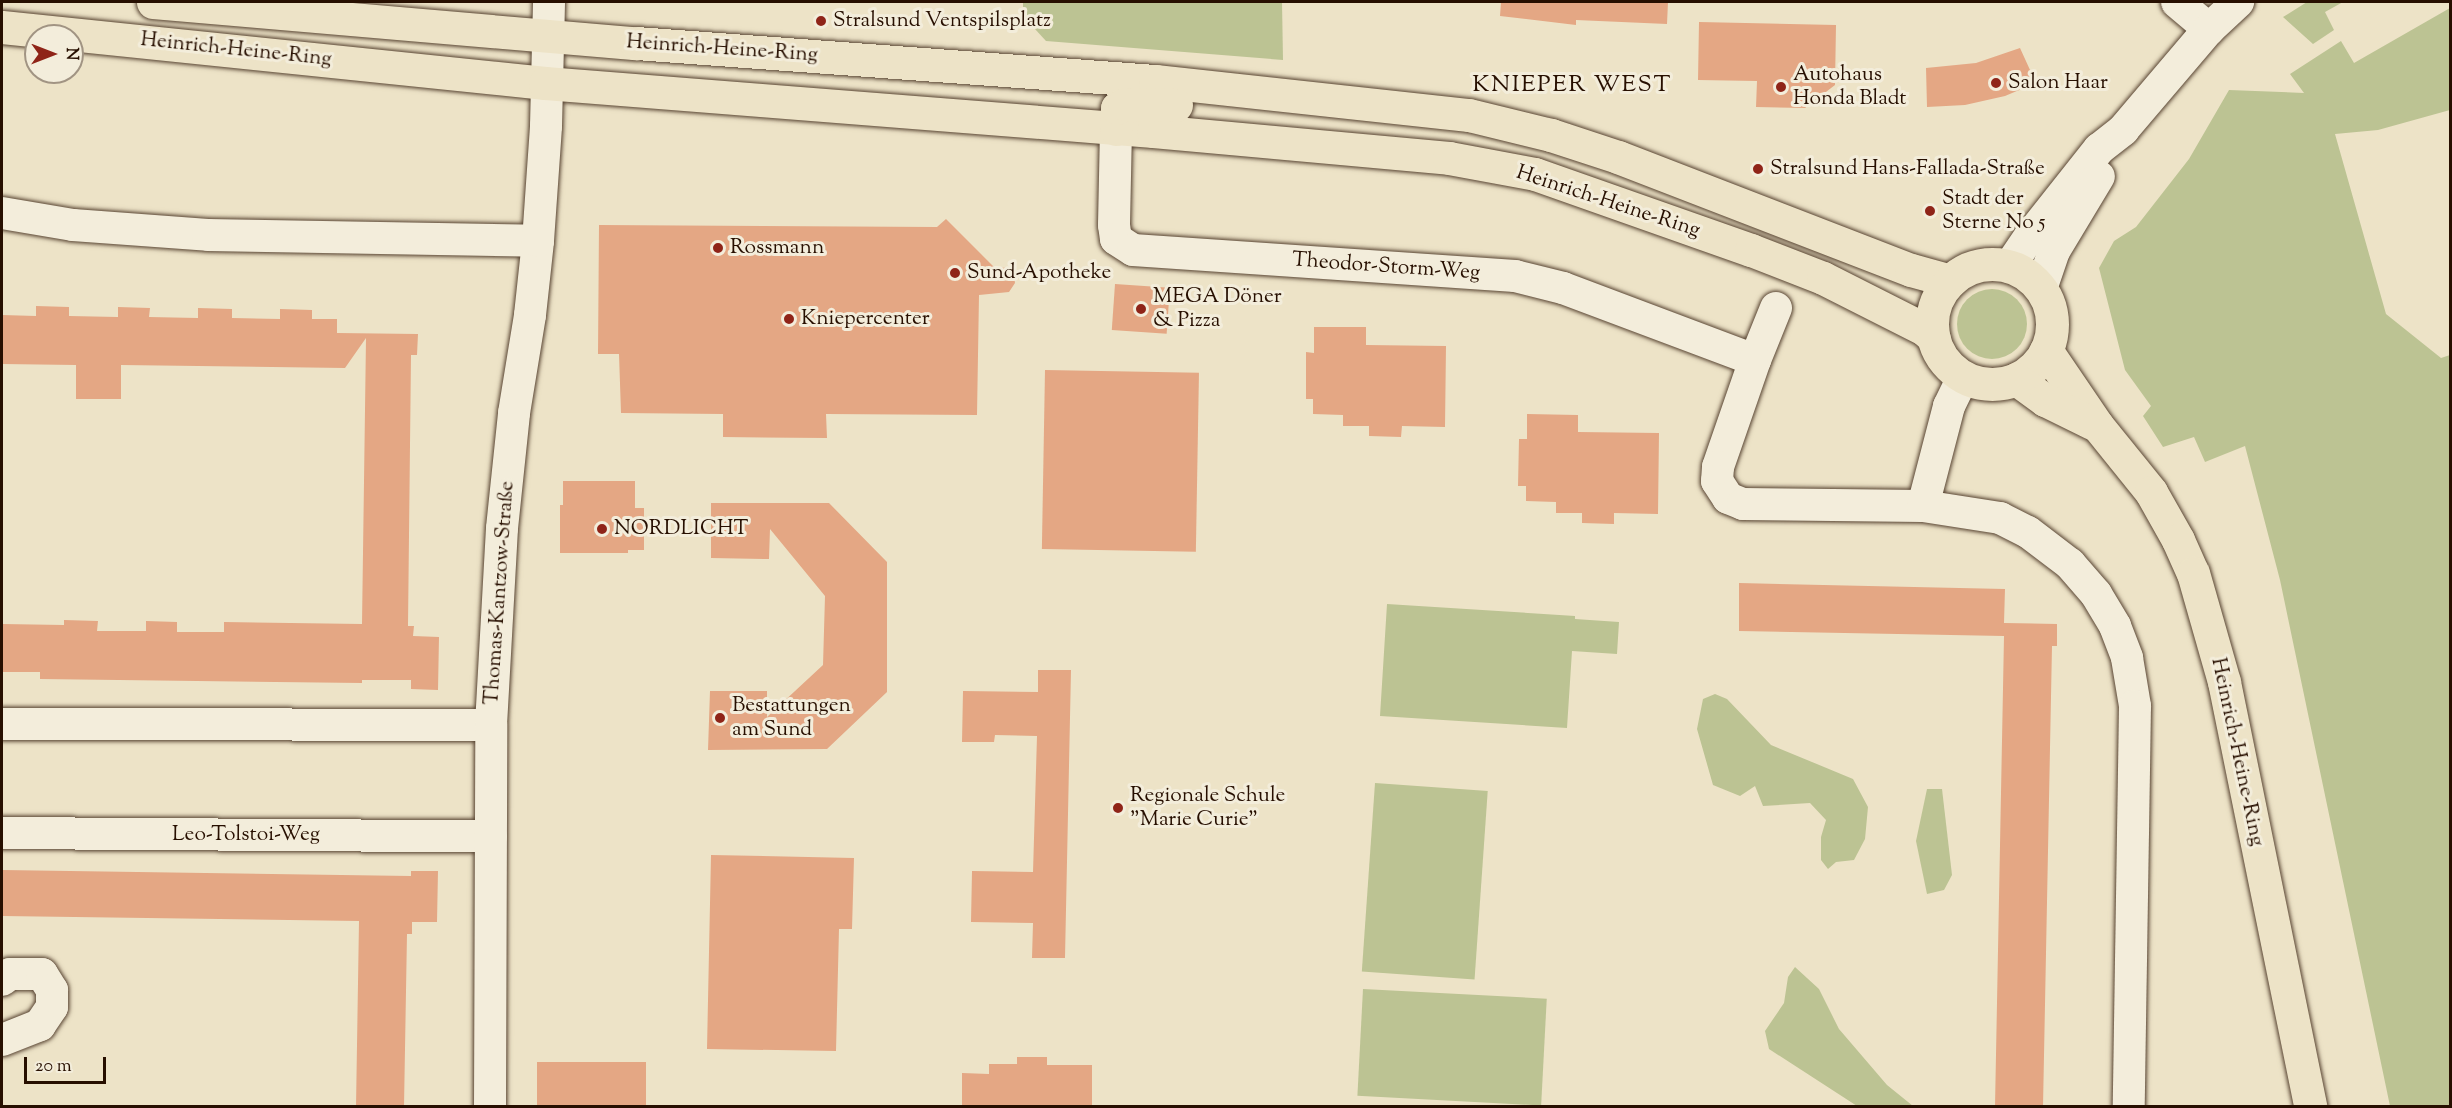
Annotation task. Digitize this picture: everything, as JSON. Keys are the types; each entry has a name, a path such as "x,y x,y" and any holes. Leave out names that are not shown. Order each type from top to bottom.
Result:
{"main road":[{"name":"Heinrich-Heine-Ring","path":"153,2 547,36 1013,69 1336,99 1469,115 1551,135 1676,179 1911,270 1951,281"},
{"name":"Heinrich-Heine-Ring","path":"2,27 545,83 1153,131 1449,158 1535,174 1824,278 1924,329 1934,338"},
{"name":"Heinrich-Heine-Ring","path":"1116,129 1117,108 1124,104 1137,102 1231,106 1291,95"},
{"name":"Heinrich-Heine-Ring","path":"1153,131 1240,120 1330,124 1336,117 1336,99"},
{"path":"1978,266 2009,267 2022,272 2041,289 2052,319 2051,335 2046,350 2028,372 2016,379 1990,384 1963,377 1950,367 1934,338 1933,317 1939,297 1951,281 1978,266"},
{"name":"Heinrich-Heine-Ring","path":"2046,350 2097,425 2151,492 2178,540 2202,601 2224,682 2310,1107"},
{"name":"Heinrich-Heine-Ring","path":"2016,379 2044,400 2097,425"}],"street":[{"name":"Thomas-Kantzow-Straße","path":"490,1107 491,724 502,528 514,413 530,315 538,241 546,126 545,83 549,2"},
{"path":"2177,2 2209,29"},
{"path":"2009,267 2030,236 2099,149 2124,130 2209,29 2238,2"},
{"name":"Theodor-Storm-Weg","path":"1116,129 1114,225 1116,239 1133,250 1515,276 1563,288 1755,360"},
{"path":"2041,289 2054,251 2110,159 2124,130"},
{"path":"2,213 73,225 208,236 538,241"},
{"path":"1776,308 1755,360 1718,467 1717,481 1728,498 1743,504 1923,506 2000,518 2028,532 2070,564 2096,594 2115,626 2127,658 2134,706 2129,1107"},
{"path":"1923,506 1949,406 1963,377"},
{"path":"2,724 491,724"},
{"name":"Leo-Tolstoi-Weg","path":"2,833 491,836"},
{"path":"2,980 10,974 42,974 52,990 52,1007 40,1025 2,1040"}],"green space":[{"path":"1023,2 1282,2 1283,60 1046,41 1023,16"},
{"path":"2307,2 2343,2 2325,12 2334,30 2313,44 2283,17"},
{"path":"2450,8 2450,110 2378,130 2335,134 2386,314 2441,358 2450,355 2450,1106 2390,1106 2280,580 2245,446 2205,462 2194,437 2163,447 2143,416 2151,406 2125,370 2099,268 2114,241 2136,227 2189,159 2229,90 2304,93 2290,74 2341,41 2354,63"},
{"path":"1992,289 2005,292 2017,299 2024,311 2027,324 2024,337 2017,349 2005,356 1992,359 1979,356 1967,349 1960,337 1957,324 1960,311 1967,299 1979,292"},
{"path":"1387,604 1575,616 1575,619 1619,622 1617,654 1572,651 1567,728 1380,716"},
{"path":"1715,694 1727,699 1771,745 1853,779 1868,807 1865,839 1854,860 1836,862 1828,869 1821,860 1821,837 1826,820 1810,803 1763,806 1755,786 1740,796 1713,785 1697,729 1703,699"},
{"path":"1375,783 1488,791 1475,979 1362,972"},
{"path":"1927,789 1942,789 1952,875 1944,890 1927,894 1916,841"},
{"path":"1795,967 1819,989 1839,1029 1887,1085 1913,1106 1857,1106 1769,1049 1765,1031 1784,1003 1788,977"},
{"path":"1363,989 1547,999 1541,1105 1357,1096"}],"building":[{"path":"1501,2 1668,2 1667,24 1576,20 1576,25 1500,16"},
{"path":"1699,22 1836,25 1835,85 1805,108 1756,107 1757,81 1698,80"},
{"path":"2020,48 2036,83 2005,96 1965,105 1927,107 1926,68 1976,63"},
{"name":"Kniepercenter","path":"946,219 994,267 1007,268 1014,276 1015,283 1009,292 979,295 977,415 826,414 827,438 723,437 723,414 621,413 619,354 598,354 599,225 937,227"},
{"name":"MEGA Döner & Pizza","path":"1115,284 1170,288 1167,334 1112,330"},
{"path":"36,306 69,307 69,316 118,317 118,307 150,308 149,317 198,318 198,308 232,309 232,318 280,319 280,309 312,310 312,319 337,319 337,333 418,334 417,355 411,355 408,626 414,626 413,636 439,637 438,690 411,689 411,680 362,680 362,683 40,679 40,672 2,672 2,624 64,625 64,620 98,621 97,631 146,631 146,621 177,622 177,632 224,632 224,622 362,624 366,338 345,368 121,365 121,399 76,399 76,365 2,364 2,315 36,316"},
{"path":"1314,327 1366,327 1366,345 1446,346 1445,427 1402,426 1401,437 1369,436 1369,426 1343,426 1343,415 1313,414 1313,399 1306,399 1306,352 1314,353"},
{"path":"1045,370 1199,373 1196,552 1042,549"},
{"path":"1527,414 1578,415 1578,432 1659,433 1658,514 1614,513 1614,524 1582,523 1582,513 1556,513 1556,502 1526,501 1526,486 1518,486 1519,439 1527,439"},
{"name":"NORDLICHT","path":"563,481 635,481 635,508 644,508 644,550 628,550 628,553 560,553 560,505 563,505"},
{"path":"711,503 829,503 887,562 887,692 827,749 708,750 710,691 767,691 767,717 823,665 825,596 770,529 769,559 711,558"},
{"path":"1739,583 2005,589 2004,623 2057,624 2057,646 2052,646 2043,1107 1995,1107 2004,636 1739,631"},
{"path":"1038,670 1071,670 1065,958 1032,958 1033,923 971,922 972,871 1033,872 1037,736 995,735 994,742 962,742 963,691 1038,692"},
{"path":"711,855 854,858 852,929 839,929 836,1051 707,1049"},
{"path":"2,870 411,876 411,871 438,871 437,922 412,922 412,934 407,934 404,1107 356,1107 359,921 2,916"},
{"path":"1017,1057 1047,1057 1047,1065 1092,1065 1092,1107 962,1107 962,1073 989,1074 989,1064 1017,1064"},
{"path":"537,1062 646,1062 646,1106 537,1106"}],"place":[{"name":"Stralsund Ventspilsplatz","path":"821,21"},
{"name":"Salon Haar","path":"1996,83"},
{"name":"Autohaus Honda Bladt","path":"1781,87"},
{"name":"Stralsund Hans-Fallada-Straße","path":"1758,169"},
{"name":"Stadt der Sterne No 5","path":"1930,211"},
{"name":"Rossmann","path":"718,248"},
{"name":"Sund-Apotheke","path":"955,273"},
{"name":"MEGA Döner & Pizza","path":"1141,309"},
{"name":"Kniepercenter","path":"789,319"},
{"name":"NORDLICHT","path":"602,529"},
{"name":"Bestattungen am Sund","path":"720,718"},
{"name":"Regionale Schule \"Marie Curie\"","path":"1118,808"}],"district":[{"name":"KNIEPER WEST","path":"1572,86"}]}
